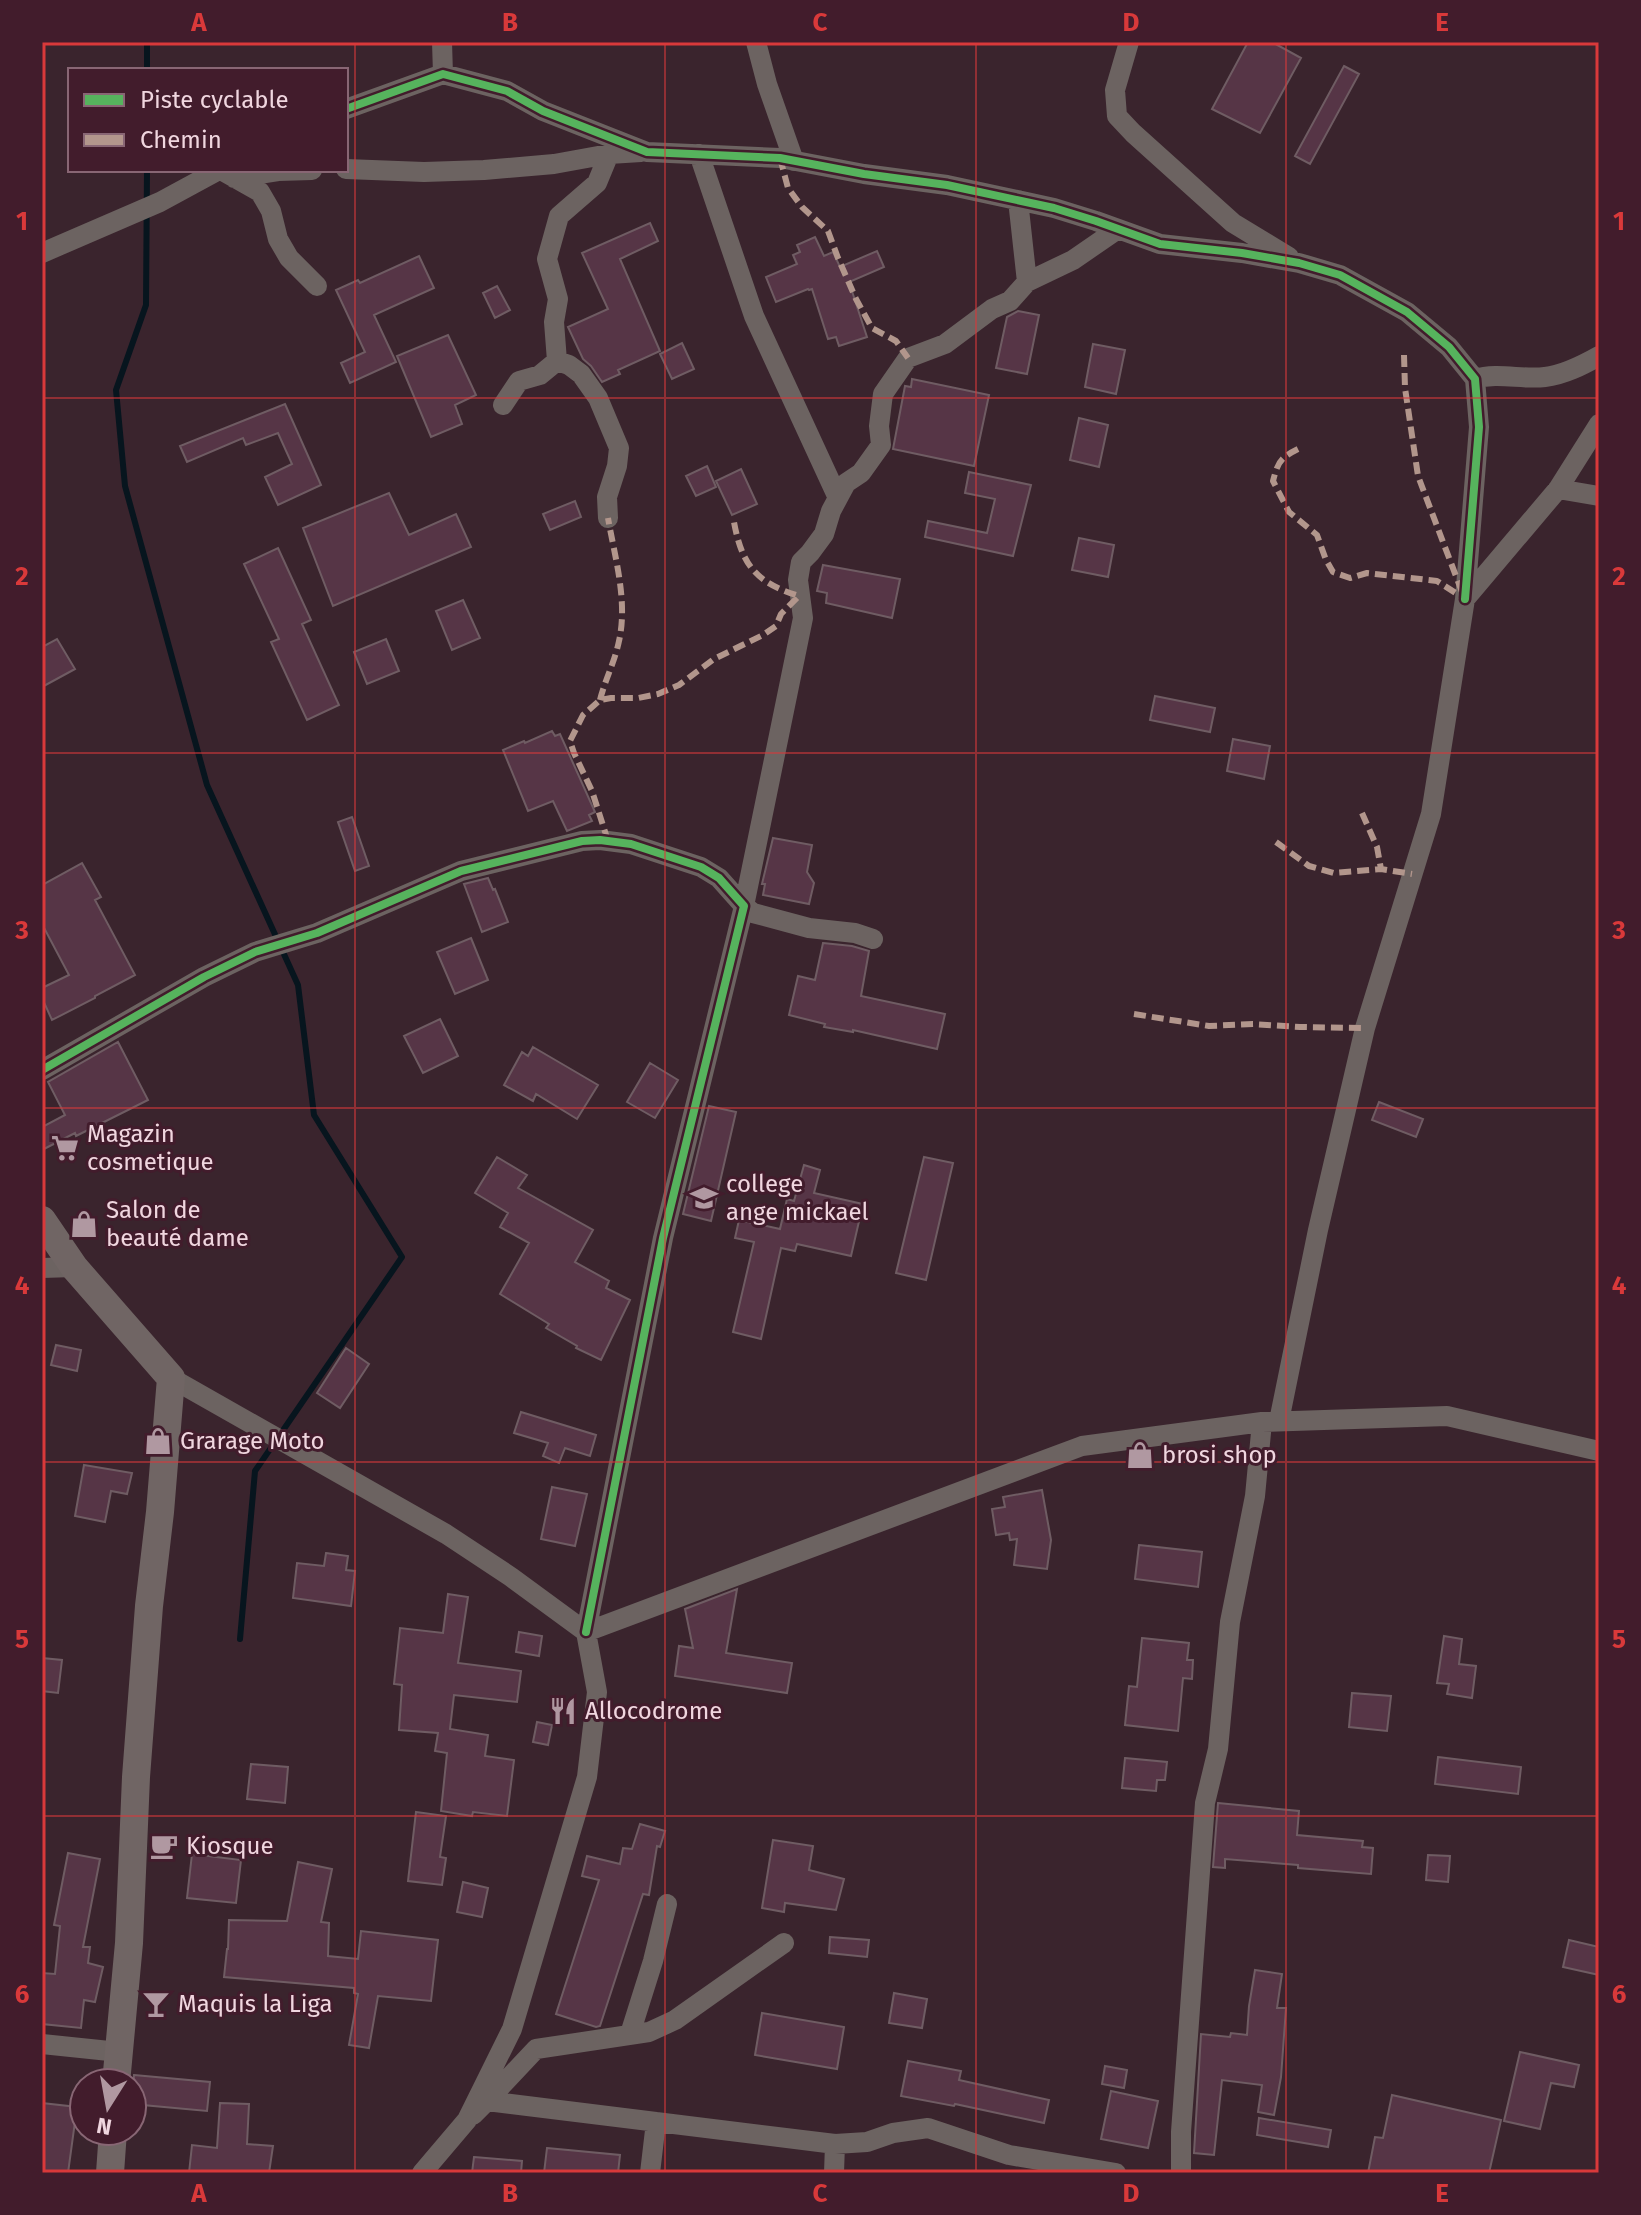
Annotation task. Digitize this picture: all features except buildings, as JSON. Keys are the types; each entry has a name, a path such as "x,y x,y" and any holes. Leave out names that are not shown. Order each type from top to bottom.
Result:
{"main road":[{"path":"42,1220 74,1267 171,1378 139,1746 129,1943 118,2067"},
{"path":"110,2173 112,2147"}],"street":[{"path":"442,42 443,74"},
{"path":"756,42 794,161"},
{"path":"1129,42 1115,90 1117,116 1233,223 1299,263"},
{"path":"348,108 443,74 507,91 543,111 647,152"},
{"path":"348,169 424,172 484,170 647,152 794,161 947,185 1054,208 1160,244 1242,253 1299,263 1340,275 1407,312 1449,347 1475,379 1479,427 1465,599 1431,814 1365,1028 1270,1421 1230,1622 1218,1749 1205,1803 1181,2132 1181,2173"},
{"path":"557,361 554,322 558,299 547,259 559,216 597,183 609,154"},
{"path":"699,154 754,316 838,498"},
{"path":"42,253 225,173 252,172"},
{"path":"225,173 260,192 271,211 278,239 289,258 317,286"},
{"path":"1018,200 1027,282"},
{"path":"467,2120 512,2029 587,1777 597,1692 586,1632 663,1238 744,906 803,618 799,596 801,562 824,534 831,511 846,483 861,473 881,445 879,426 883,394 908,358 945,344 992,309 1010,301 1027,282 1073,260 1118,229"},
{"path":"1475,379 1488,375 1547,377 1599,356"},
{"path":"503,405 519,381 540,375 557,361"},
{"path":"557,361 581,374 598,398 619,448 607,497 608,518"},
{"path":"1465,599 1558,489 1599,424"},
{"path":"1558,489 1599,496"},
{"path":"42,1070 204,977 255,952 317,933 461,871 582,841 631,844 701,867 719,878 753,913 809,928 855,933 873,939"},
{"path":"42,1268 74,1267"},
{"path":"171,1378 446,1534 586,1632"},
{"path":"586,1632 1082,1446 1270,1421 1447,1416 1599,1451"},
{"path":"630,2034 667,1904"},
{"path":"422,2173 467,2120 536,2049 649,2032 675,2020 784,1943"},
{"path":"42,2044 119,2052"},
{"path":"487,2101 835,2144 867,2142 893,2133 928,2128 1009,2155 1116,2173"},
{"path":"650,2173 656,2122"},
{"path":"834,2173 835,2144"}],"waterway":[{"path":"147,42 147,68"},
{"path":"147,172 146,305 116,390 125,486 207,785 298,985 314,1115 402,1257 255,1471 240,1639"}],"marked path":[{"path":"780,158 788,188 802,207 828,231 856,299 872,328 896,341 908,358"},
{"path":"1404,355 1405,388 1418,476 1462,592"},
{"path":"1298,449 1281,461 1273,481 1289,512 1317,535 1333,572 1350,578 1367,573 1437,581 1465,599"},
{"path":"600,700 617,648 622,611 620,580 608,518"},
{"path":"608,841 592,791 570,741 583,715 600,700 638,698 679,685 714,659 776,626 781,614 799,596 772,585 754,571 742,550 734,522"},
{"path":"1362,813 1377,847 1381,869"},
{"path":"1276,842 1309,866 1334,873 1381,869 1412,874"},
{"path":"1134,1014 1209,1026 1253,1024 1365,1028"}],"cycle path":[{"path":"348,108 443,74 507,91 543,111 647,152 780,158 947,185 1054,208 1160,244 1242,253 1299,263 1340,275 1407,312 1449,347 1475,379 1479,427 1465,599"},
{"path":"42,1070 204,977 255,952 317,933 461,871 582,841 600,840 631,844 701,867 719,878 744,906 663,1238 586,1632"}],"place":[{"name":"Magazin cosmetique","path":"65,1148"},
{"name":"college ange mickael","path":"704,1198"},
{"name":"Salon de beauté dame","path":"84,1224"},
{"name":"Grarage Moto","path":"158,1441"},
{"name":"brosi shop","path":"1140,1455"},
{"name":"Allocodrome","path":"563,1711"},
{"name":"Kiosque","path":"164,1846"},
{"name":"Maquis la Liga","path":"156,2004"}]}
